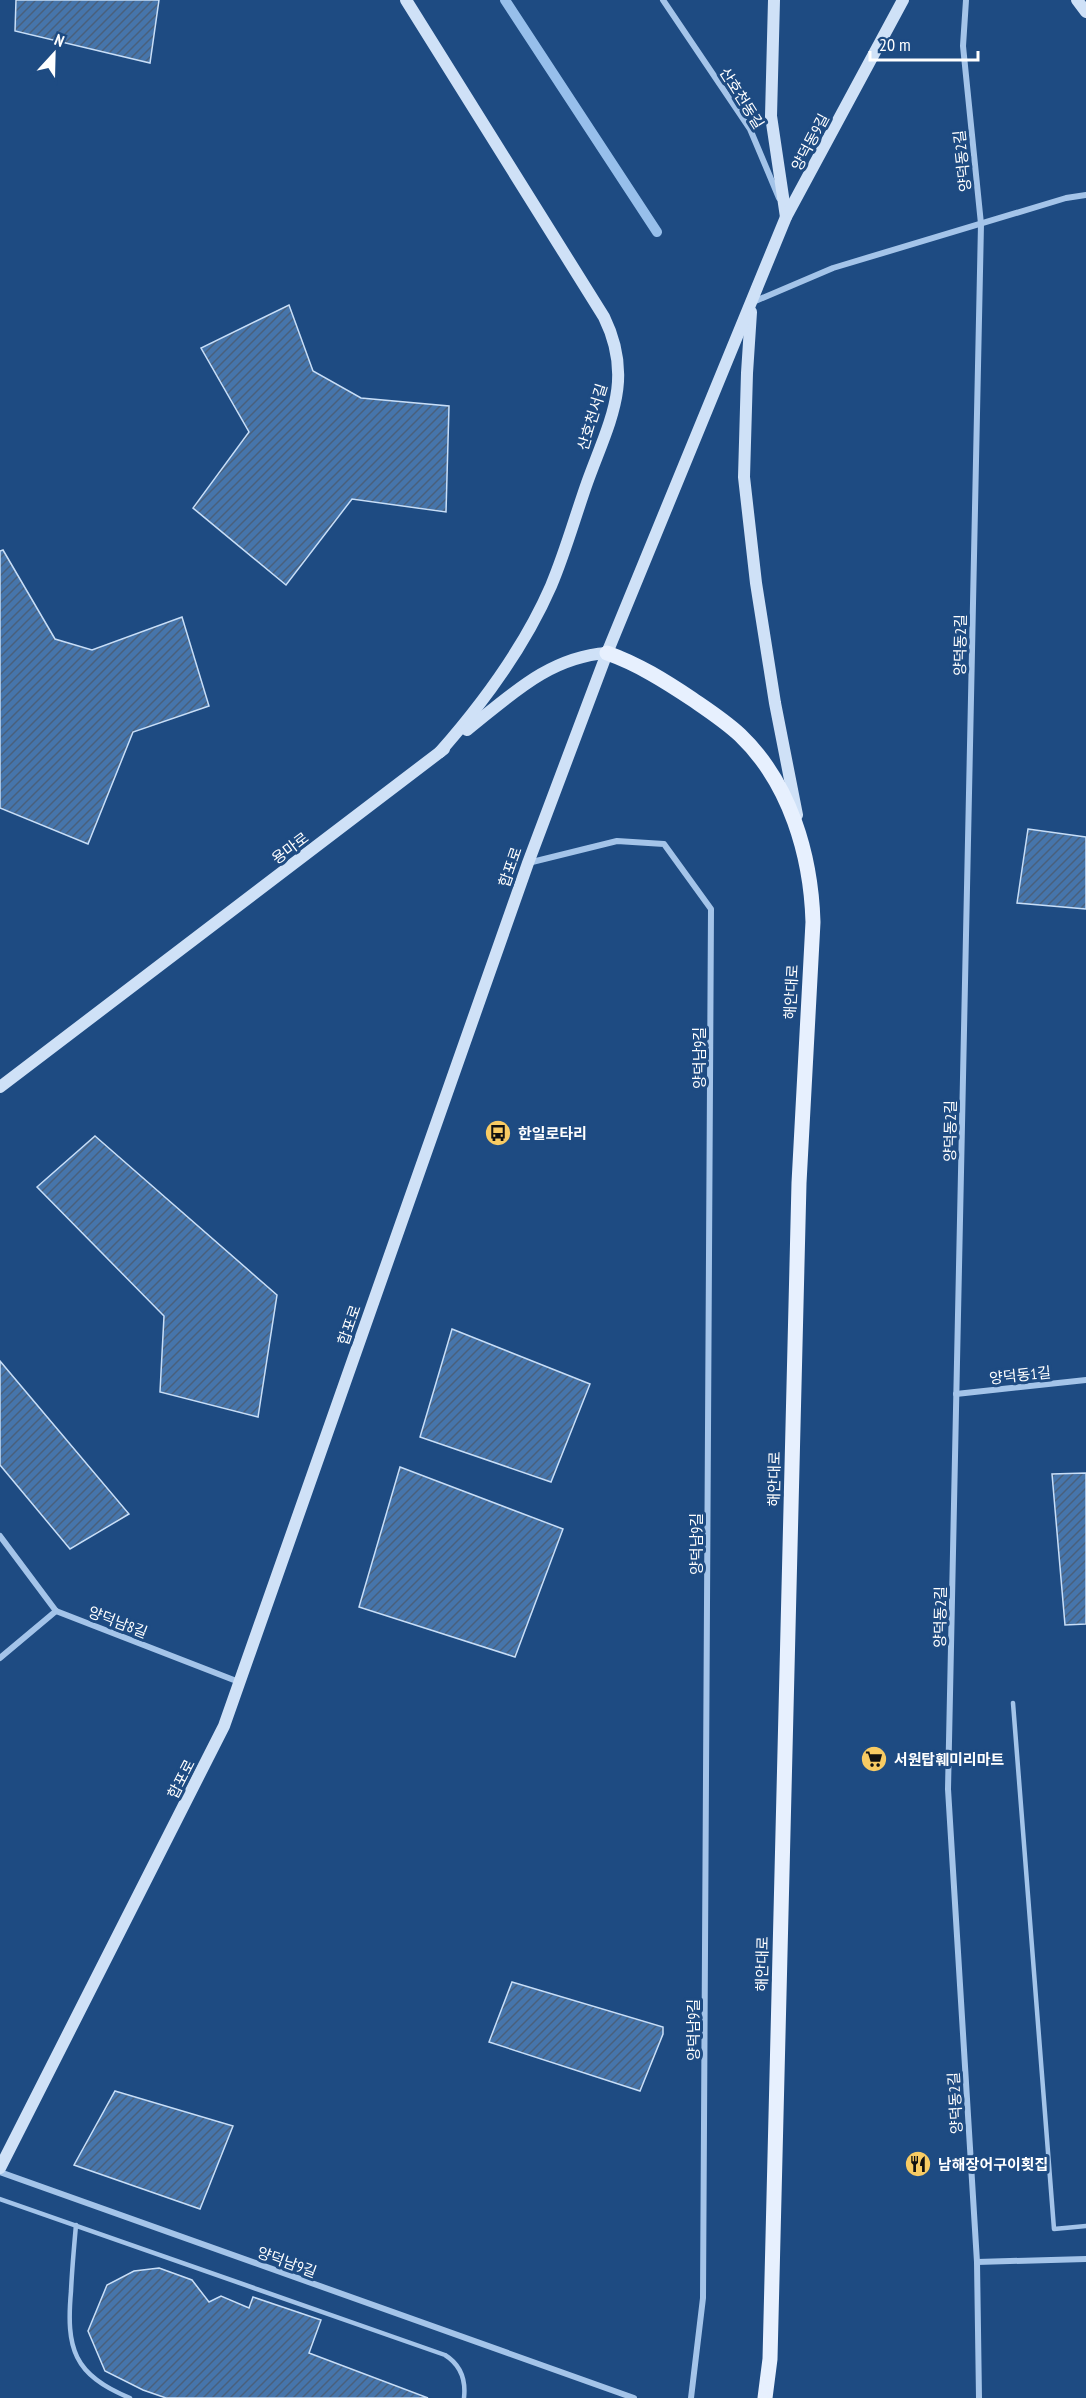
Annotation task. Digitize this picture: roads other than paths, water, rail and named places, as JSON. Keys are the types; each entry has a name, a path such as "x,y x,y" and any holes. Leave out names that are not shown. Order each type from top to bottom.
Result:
{"main road":[{"name":"산호천서길","path":"406,0 604,317 617,347 619,362 619,381 613,407 556,573 543,604 520,646 489,694 440,752"},
{"path":"774,0 771,116 786,217"},
{"name":"양덕동9길","path":"742,327 786,217 903,0"},
{"path":"1077,0 1086,12"},
{"path":"752,302 744,477 756,583 775,703 802,845"},
{"name":"합포로","path":"0,2170 224,1726 528,863 607,654 742,327"},
{"name":"용마로","path":"0,1087 440,752 517,690 544,672 582,655 607,654"},
{"name":"해안대로","path":"607,654 632,663 678,689 741,736 776,783 796,824 812,893 813,922 799,1184 770,2359 765,2398"}],"street":[{"name":"산호천동길","path":"663,0 750,129 786,217"},
{"name":"양덕동2길","path":"966,0 963,46 981,224 948,1789 977,2262 979,2398"},
{"path":"752,302 833,268 1066,198 1086,195"},
{"name":"양덕남9길","path":"528,863 617,841 664,844 711,909 703,2298 691,2398"},
{"name":"양덕동1길","path":"956,1394 1086,1380"},
{"path":"0,1536 56,1611 0,1658"},
{"name":"양덕남8길","path":"56,1611 240,1682"},
{"name":"양덕남9길","path":"0,2170 634,2398"},
{"path":"977,2262 1086,2259"}],"lane":[{"path":"1013,1703 1054,2229 1086,2226"},
{"path":"0,2199 446,2355 456,2362 461,2370 465,2386 464,2398"},
{"path":"76,2225 68,2320 70,2341 86,2371 104,2386 130,2398"}],"waterway":[{"path":"505,0 657,232"}],"place":[{"name":"한일로타리","path":"498,1133"},
{"name":"서원탑훼미리마트","path":"874,1759"},
{"name":"남해장어구이횟집","path":"918,2164"}]}
